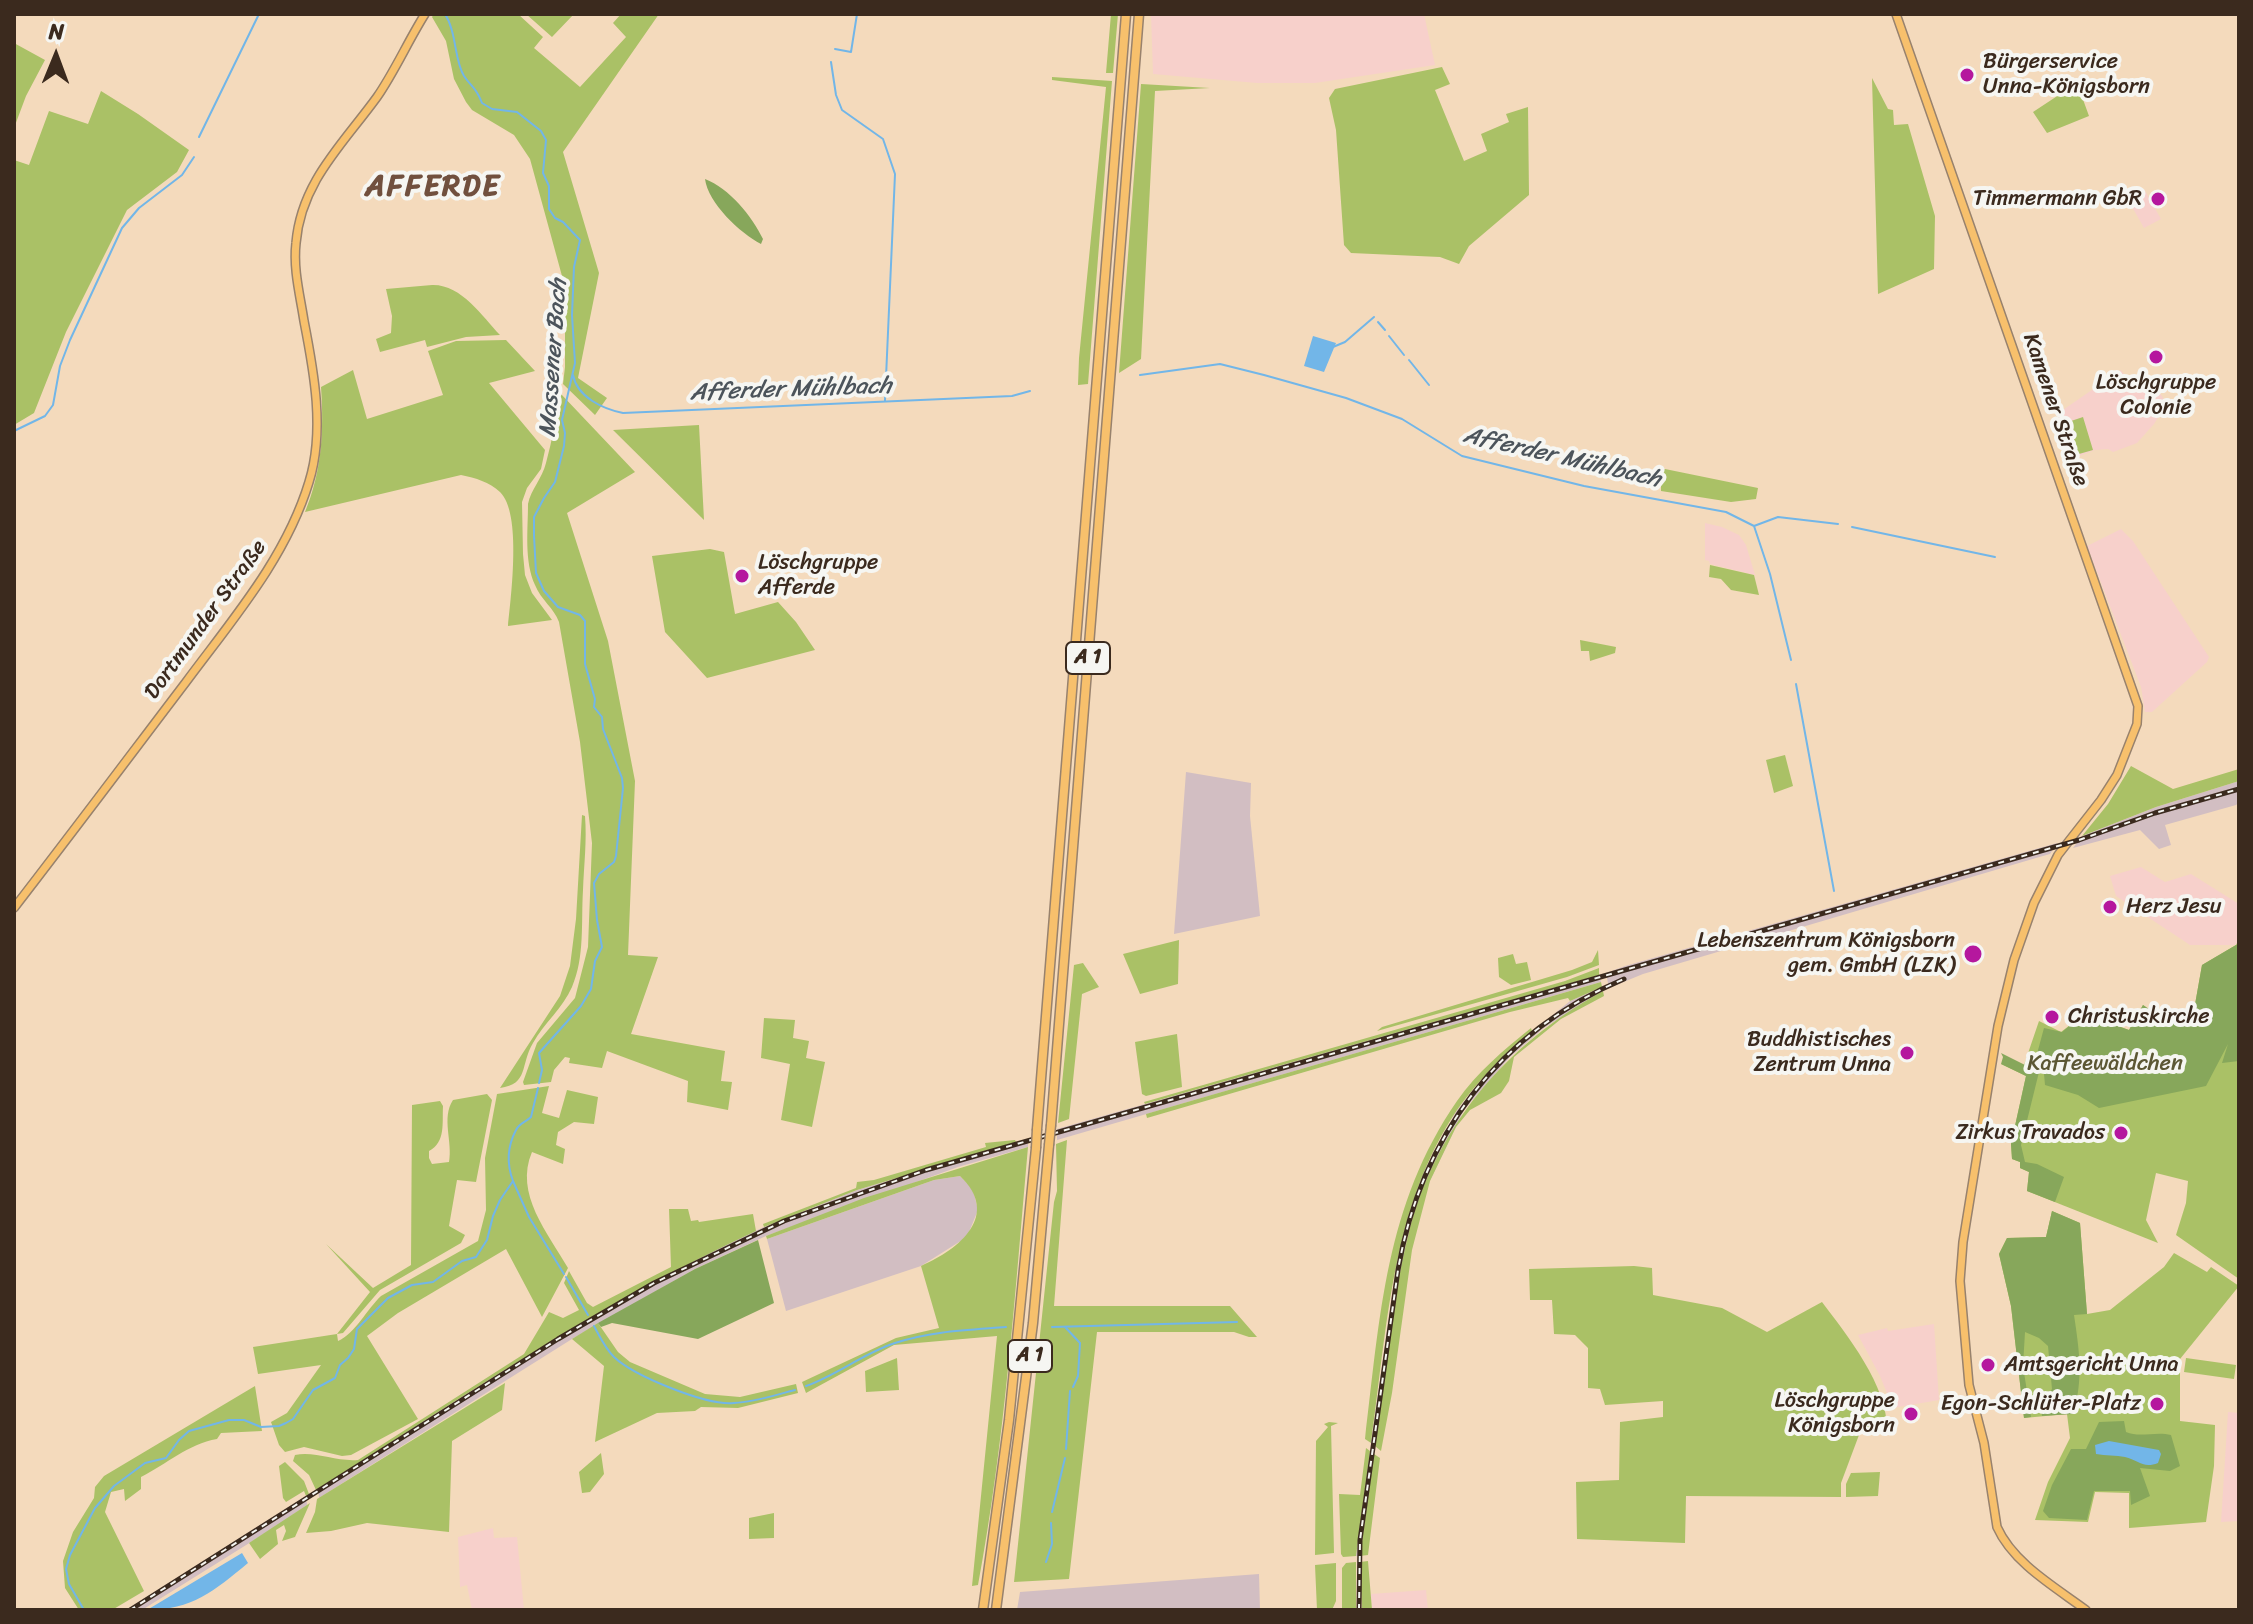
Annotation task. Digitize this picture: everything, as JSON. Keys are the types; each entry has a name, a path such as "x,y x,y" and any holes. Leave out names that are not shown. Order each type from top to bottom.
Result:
{"highway":[{"name":"A 1","path":"983,1608 1016,1357 1036,1148 1126,14"},
{"name":"A 1","path":"996,1607 1033,1323 1051,1125 1139,14"}],"main road":[{"name":"Dortmunder Straße","path":"14,908 208,652 272,564 291,530 311,478 317,424 313,372 296,267 301,213 317,176 378,95 425,14"},
{"name":"Kamener Straße","path":"1896,14 2138,706 2137,724 2123,764 2110,787 2050,869 2014,960 1998,1026 1960,1268 1968,1376 1984,1443 1997,1527 2019,1558 2086,1610"}],"shaded area":[{"path":"1151,14 1424,14 1435,65 1315,83 1257,83 1153,74"},
{"path":"2144,189 2161,219 2144,228 2127,198"},
{"path":"2121,370 2129,381 2135,378 2145,393 2154,387 2166,405 2137,443 2113,452 2108,449 2095,450 2071,459 2057,414"},
{"path":"1705,523 1739,535 1746,545 1755,575 1705,560"},
{"path":"2121,529 2133,541 2209,657 2152,712 2145,712 2141,687 2087,546"},
{"path":"1186,772 1251,783 1250,816 1260,916 1174,934"},
{"path":"2239,781 2239,802 2236,805 2165,825 2171,845 2159,849 2140,830 2073,848 2082,836 2156,807"},
{"path":"2057,843 2050,854 1643,974 1609,988 1606,973 1625,966"},
{"path":"2141,867 2165,882 2191,874 2239,904 2239,940 2236,945 2190,945 2116,896 2110,876"},
{"path":"1599,975 1601,982 1057,1140 1057,1129"},
{"path":"1602,987 1603,991 1544,1028 1510,1057 1464,1110 1412,1218 1407,1236 1375,1446 1371,1443 1396,1269 1408,1217 1423,1173 1457,1110 1504,1055 1570,1001"},
{"path":"1028,1139 1028,1147 958,1167 766,1236 695,1269 572,1339 319,1498 318,1488 584,1320 691,1261 764,1227 857,1190"},
{"path":"960,1176 973,1189 978,1210 967,1237 921,1266 786,1311 767,1239 934,1180"},
{"path":"1934,1324 1939,1400 1893,1408 1858,1335 1887,1328 1888,1331"},
{"path":"2228,1412 2239,1413 2239,1521 2221,1522"},
{"path":"1370,1451 1374,1454 1360,1556 1356,1556"},
{"path":"306,1496 307,1505 275,1527 142,1610 126,1610"},
{"path":"493,1528 494,1538 517,1537 524,1610 472,1610 467,1585 460,1587 458,1537"},
{"path":"1259,1574 1260,1610 1017,1610 1020,1592"},
{"path":"1426,1590 1428,1610 1372,1610 1371,1594"}],"green space":[{"path":"434,14 518,14 543,37 534,48 580,87 626,37 613,23 621,14 659,14 563,152 599,273 578,378 607,398 595,415 563,384 565,287 530,159 514,135 472,110 466,102 454,79 446,41 432,17"},
{"path":"526,14 574,14 552,37"},
{"path":"1111,14 1118,14 1113,73 1106,73"},
{"path":"14,43 45,60 14,128"},
{"path":"1442,67 1450,84 1435,90 1464,161 1487,151 1481,134 1509,122 1506,114 1528,107 1529,195 1469,246 1459,264 1440,257 1351,253 1344,245 1336,130 1329,98 1335,89"},
{"path":"1052,77 1112,81 1088,384 1078,385 1079,358 1106,87 1052,80"},
{"path":"1872,78 1888,109 1893,110 1894,125 1908,124 1935,216 1934,269 1878,294"},
{"path":"2077,83 2089,116 2047,133 2033,112"},
{"path":"1141,84 1210,88 1155,91 1141,359 1119,373"},
{"path":"101,91 189,150 177,172 127,210 66,332 34,413 14,425 14,160 29,165 49,111 88,124"},
{"path":"705,179 723,189 746,212 763,239 761,244 744,233 718,207"},
{"path":"443,286 462,295 500,335 466,337 427,347 425,340 380,352 376,339 391,333 392,316 386,289"},
{"path":"506,340 535,371 489,383 545,450 541,469 527,488 522,502 523,554 525,575 532,593 552,620 508,626 513,556 511,518 507,503 500,492 491,486 461,475 305,512 320,451 321,387 353,370 367,419 443,395 428,351 456,341"},
{"path":"561,394 635,472 567,513 608,641 635,781 628,955 658,957 631,1034 725,1051 721,1081 732,1082 728,1110 687,1102 688,1081 607,1051 602,1068 569,1063 570,1058 565,1057 554,1070 551,1082 524,1085 523,1082 537,1043 575,998 588,947 592,843 580,742 559,622 535,585 527,545 528,504 546,463"},
{"path":"2083,417 2093,450 2072,456 2062,424"},
{"path":"699,425 704,520 613,430"},
{"path":"1661,470 1758,488 1756,499 1731,502 1661,491"},
{"path":"710,549 724,552 735,614 778,602 815,650 707,678 665,632 652,556"},
{"path":"1710,565 1754,575 1759,595 1731,590 1721,579 1709,577"},
{"path":"1580,640 1616,647 1615,653 1590,661 1589,651 1581,651"},
{"path":"1785,755 1793,786 1774,793 1766,760"},
{"path":"2131,766 2173,789 2239,769 2239,781 2156,807 2082,836 2108,804"},
{"path":"582,815 585,816 586,844 582,939 576,976 564,1002 533,1043 520,1078 500,1088 560,996 570,966"},
{"path":"2239,939 2239,1279 2176,1235 2186,1203 2188,1181 2156,1173 2146,1220 2158,1243 2027,1191 2029,1172 2020,1168 2020,1162 2012,1159 2011,1144 2026,1076 2001,1064 2024,1065 2039,1021 2061,1032 2084,1014 2129,1030 2143,1005 2159,1016 2194,1010 2202,965 2236,945"},
{"path":"1179,940 1178,984 1140,994 1123,954"},
{"name":"Kaffeewäldchen","path":"2239,945 2239,1061 2222,1063 2228,1044 2206,1086 2099,1108 2078,1095 2045,1085 2044,1074 2034,1065 2044,1028 2062,1032 2084,1014 2129,1030 2143,1005 2159,1016 2194,1010 2202,965"},
{"path":"1598,950 1599,965 1567,977 1377,1031 1572,970 1592,962"},
{"path":"1513,954 1516,964 1527,962 1531,980 1511,985 1499,977 1498,958"},
{"path":"1083,963 1099,987 1082,994 1069,1119 1058,1123 1074,965"},
{"path":"1599,968 1599,975 1144,1102 1565,981"},
{"path":"1601,982 1602,987 1570,1001 1568,998 1510,1012 1147,1118 1146,1114"},
{"path":"1603,991 1604,996 1561,1019 1514,1057 1509,1081 1501,1093 1470,1110 1456,1127 1430,1181 1412,1250 1381,1451 1375,1446 1397,1288 1408,1236 1436,1159 1456,1125 1479,1092 1506,1063 1568,1012"},
{"path":"764,1018 795,1020 793,1038 809,1041 806,1058 825,1062 812,1127 781,1120 790,1064 761,1058"},
{"path":"1531,1028 1532,1031 1492,1068 1457,1110 1435,1148 1418,1188 1395,1271 1371,1443 1365,1439 1382,1306 1400,1221 1414,1181 1433,1140 1465,1090 1491,1062"},
{"path":"1177,1034 1182,1087 1146,1096 1142,1094 1135,1042"},
{"path":"2001,1053 2039,1072 2021,1145 2025,1162 2037,1164 2064,1177 2055,1202 2027,1191 2029,1172 2020,1168 2020,1162 2012,1159 2011,1144 2026,1076 2001,1064"},
{"path":"549,1086 542,1113 559,1118 567,1090 598,1097 594,1124 574,1122 558,1132 556,1145 565,1149 563,1164 532,1152 527,1183 530,1198 543,1227 568,1268 542,1317 506,1249 398,1313 367,1336 418,1419 351,1455 342,1456 304,1447 285,1452 279,1445 271,1422 287,1413 321,1365 258,1374 253,1347 337,1334 338,1341 350,1333 381,1296 478,1241 486,1210 485,1158 497,1094"},
{"path":"487,1094 492,1100 476,1182 457,1180 449,1226 465,1235 461,1243 380,1290 343,1333 337,1334 370,1292 326,1244 373,1288 411,1265 412,1105 440,1101 443,1106 442,1132 438,1143 429,1151 429,1158 432,1164 449,1162 448,1114 453,1100"},
{"path":"1015,1140 857,1190 764,1227 763,1224 856,1188 857,1182 874,1180 986,1147 985,1143"},
{"path":"1067,1140 1054,1306 1230,1306 1257,1337 1234,1332 1097,1332 1069,1579 1014,1582 1057,1191 1056,1144"},
{"path":"1028,1147 995,1476 978,1585 972,1586 997,1336 894,1345 806,1393 802,1382 896,1338 939,1328 921,1266 949,1250 970,1229 976,1217 977,1204 972,1190 960,1176 934,1180 767,1239 766,1236 864,1198"},
{"path":"669,1209 688,1209 691,1221 699,1222 753,1214 756,1231 698,1259 587,1321 316,1490 309,1475 293,1461 295,1455 303,1454 358,1460 524,1354 549,1312 563,1318 579,1310 564,1283 569,1271 587,1303 593,1307 671,1267"},
{"path":"2052,1211 2080,1223 2087,1314 2110,1310 2164,1267 2174,1253 2207,1272 2211,1267 2239,1286 2180,1359 2180,1421 2215,1425 2214,1466 2206,1522 2129,1528 2129,1493 2095,1492 2088,1522 2035,1520 2048,1482 2070,1438 2067,1414 2024,1418 2011,1306 1999,1254 2007,1238 2046,1237"},
{"path":"2052,1211 2080,1223 2087,1314 2074,1315 2079,1352 2078,1389 2073,1414 2042,1416 2041,1407 2052,1389 2048,1346 2025,1332 2023,1366 2031,1417 2024,1418 2011,1306 1999,1254 2007,1238 2046,1237"},
{"path":"758,1240 774,1303 698,1339 612,1323 601,1327 598,1323 695,1269"},
{"path":"1652,1268 1653,1295 1722,1308 1767,1332 1822,1302 1864,1362 1886,1413 1887,1430 1862,1431 1859,1435 1841,1483 1841,1497 1686,1496 1685,1543 1577,1539 1576,1482 1619,1480 1620,1422 1663,1417 1663,1401 1605,1405 1600,1389 1588,1388 1588,1348 1575,1335 1554,1334 1552,1300 1530,1300 1529,1269"},
{"path":"598,1323 618,1352 630,1362 705,1394 740,1397 796,1384 798,1393 738,1408 701,1407 695,1411 657,1413 595,1442 604,1366 572,1339"},
{"path":"897,1358 899,1390 866,1392 865,1371"},
{"path":"2186,1358 2236,1365 2234,1379 2184,1372"},
{"path":"505,1383 502,1410 452,1441 449,1532 367,1523 306,1533 317,1499"},
{"path":"255,1386 262,1431 221,1433 217,1439 187,1450 141,1477 141,1489 125,1501 124,1489 111,1492 105,1512 144,1591 112,1610 79,1610 65,1588 63,1561 73,1532 94,1498 95,1487 104,1476"},
{"path":"2124,1421 2126,1432 2131,1434 2171,1435 2180,1466 2170,1471 2140,1468 2150,1496 2131,1505 2130,1491 2094,1491 2087,1520 2049,1518 2043,1511 2052,1485 2071,1449 2086,1449 2099,1422"},
{"path":"1338,1423 1331,1426 1334,1553 1315,1555 1316,1441 1328,1427 1324,1424"},
{"path":"1366,1448 1370,1451 1356,1556 1343,1557 1339,1494 1360,1495"},
{"path":"601,1453 604,1474 590,1492 582,1493 579,1472"},
{"path":"1374,1454 1380,1458 1368,1555 1360,1556"},
{"path":"285,1462 304,1481 309,1494 306,1496 304,1491 286,1502 279,1466"},
{"path":"1880,1472 1878,1496 1846,1497 1846,1484 1851,1473"},
{"path":"310,1503 295,1537 282,1541 286,1531 284,1525 276,1530 278,1544 260,1559 249,1543"},
{"path":"774,1513 774,1538 749,1539 749,1518"},
{"path":"1368,1561 1372,1610 1362,1610 1360,1562"},
{"path":"1356,1562 1356,1610 1342,1610 1342,1568 1346,1563"},
{"path":"1336,1563 1336,1601 1332,1610 1317,1610 1315,1565"}],"water":[{"path":"1313,336 1336,343 1324,372 1304,366"},
{"path":"2109,1441 2159,1450 2158,1463 2144,1465 2125,1457 2096,1454 2095,1445"},
{"path":"242,1553 248,1563 202,1597 177,1607 147,1610"}],"waterway":[{"path":"199,137 259,14"},
{"name":"Massener Bach","path":"445,14 452,29 461,70 482,103 492,109 517,112 541,131 546,140 543,173 549,186 549,209 580,240 574,267 572,315 575,363 562,420 564,446 555,482 534,517 536,573 544,591 558,607 580,615 585,621 585,664 595,699 594,707 602,717 603,729 623,788 616,856 594,883 602,947 595,961 591,989 581,1006 539,1053 542,1070 539,1083"},
{"path":"835,49 851,52 857,14"},
{"path":"831,62 836,95 842,110 883,139 895,174 885,400"},
{"path":"14,431 45,416 53,405 60,366 70,340 122,228 139,208 182,175 194,157"},
{"path":"1333,347 1345,342 1374,317"},
{"path":"1378,322 1385,330"},
{"path":"1389,336 1404,355"},
{"path":"1409,360 1429,385"},
{"name":"Afferder Mühlbach","path":"1140,375 1220,364 1346,398 1402,419 1462,456 1584,486 1726,512 1754,526 1770,574 1791,660"},
{"name":"Afferder Mühlbach","path":"573,375 585,396 623,413 1012,396 1030,391"},
{"path":"1754,526 1778,517 1838,524"},
{"path":"1852,527 1995,557"},
{"name":"Afferder Mühlbach","path":"1796,684 1834,891"},
{"name":"Massener Bach","path":"84,1610 69,1584 66,1569 95,1508 114,1486 145,1463 166,1458 189,1431 229,1420 244,1420 261,1427 279,1426 293,1419 313,1390 335,1378 340,1365 354,1349 357,1329 388,1298 412,1285 433,1282 462,1261 476,1257 487,1240 500,1200 513,1181 509,1162 511,1143 517,1128 531,1117 538,1088"},
{"path":"513,1181 529,1217 564,1274"},
{"path":"566,1277 588,1315"},
{"path":"1052,1327 1237,1322"},
{"path":"594,1326 608,1350 624,1365 689,1395 734,1403 795,1390"},
{"path":"806,1386 884,1347 909,1339 1006,1327"},
{"path":"1065,1327 1080,1343 1078,1376 1073,1387"},
{"path":"1066,1449 1070,1391"},
{"path":"1052,1512 1065,1458"},
{"path":"1046,1562 1052,1544 1051,1523"}],"railway":[{"path":"130,1610 558,1339 654,1283 784,1221 926,1170 2079,840 2155,813 2239,789"},
{"path":"1359,1610 1360,1540 1398,1270 1409,1221 1425,1176 1446,1133 1472,1094 1503,1059 1539,1028 1579,1001 1624,979"}],"place":[{"name":"Bürgerservice Unna-Königsborn","path":"1967,75"},
{"name":"Timmermann GbR","path":"2158,199"},
{"name":"Löschgruppe Colonie","path":"2156,357"},
{"name":"Löschgruppe Afferde","path":"742,576"},
{"name":"Herz Jesu","path":"2110,907"},
{"name":"Lebenszentrum Königsborn gem. GmbH (LZK)","path":"1973,954"},
{"name":"Christuskirche","path":"2052,1017"},
{"name":"Buddhistisches Zentrum Unna","path":"1907,1053"},
{"name":"Zirkus Travados","path":"2121,1133"},
{"name":"Amtsgericht Unna","path":"1988,1365"},
{"name":"Egon-Schlüter-Platz","path":"2157,1404"},
{"name":"Löschgruppe Königsborn","path":"1911,1414"}],"district":[{"name":"AFFERDE","path":"433,187"}]}
